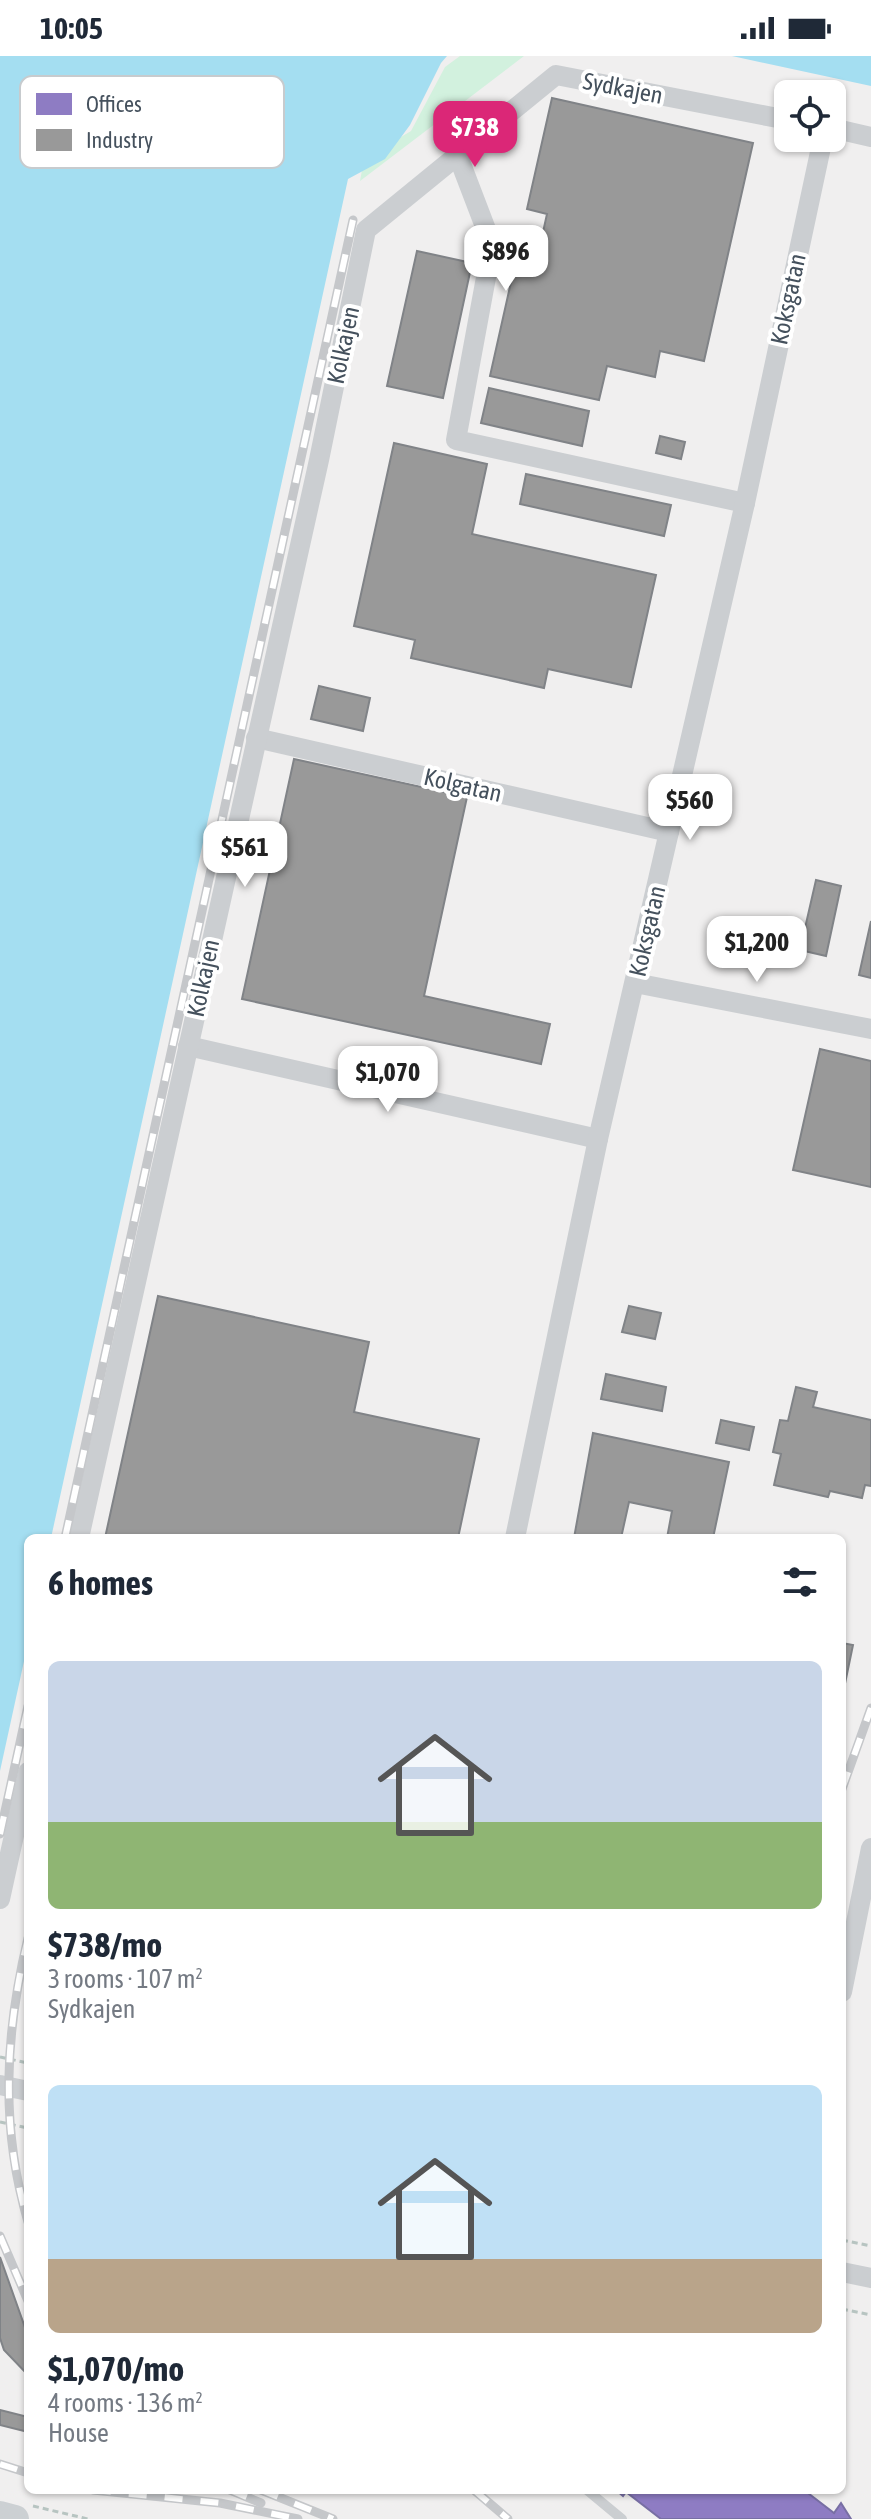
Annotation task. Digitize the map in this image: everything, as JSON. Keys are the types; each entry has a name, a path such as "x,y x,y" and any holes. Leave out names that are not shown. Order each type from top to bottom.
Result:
{"main road":[{"path":"0,2515 23,2512"}],"street":[{"name":"Sydkajen","path":"366,230 556,75 774,117"},
{"path":"846,131 871,137"},
{"name":"Koksgatan","path":"516,1534 598,1139 745,503 820,152"},
{"path":"458,156 492,245 456,440 745,503"},
{"name":"Kolkajen","path":"80,1534 319,460 366,230"},
{"name":"Kolgatan","path":"256,738 669,832"},
{"path":"635,983 871,1029"},
{"path":"188,1046 598,1139"},
{"path":"0,1899 24,1790"},
{"path":"846,1972 871,1848"},
{"path":"0,2085 24,2090"},
{"path":"846,2273 871,2278"}],"lane":[{"path":"592,2494 622,2519"}],"path":[{"path":"0,2057 24,2062"},
{"path":"0,2122 24,2127"},
{"path":"846,2241 871,2246"},
{"path":"846,2310 871,2315"},
{"path":"23,2512 88,2519"}],"green space":[{"path":"460,56 524,56 360,181 364,159 411,131 445,67"}],"water":[{"path":"0,56 447,56 410,125 385,159 348,179 52,1534 24,1534 24,1661 0,1771"},
{"path":"732,56 871,56 871,86"}],"building: Offices":[{"path":"629,2494 809,2494 834,2513 841,2503 851,2519 661,2519"}],"building: Industry":[{"path":"552,98 753,143 704,361 660,351 655,377 607,366 599,400 490,376 520,242 540,246 547,214 527,209"},
{"path":"417,251 472,263 443,398 387,386"},
{"path":"489,388 589,411 582,446 481,423"},
{"path":"660,436 685,442 681,459 656,453"},
{"path":"394,443 487,464 472,534 656,575 631,687 548,669 544,688 411,658 415,640 354,626"},
{"path":"526,474 671,505 664,536 520,504"},
{"path":"319,686 370,698 363,731 311,719"},
{"path":"294,759 467,797 424,996 550,1024 541,1064 242,999"},
{"path":"816,880 841,886 826,956 800,950"},
{"path":"871,921 871,978 859,975"},
{"path":"820,1049 871,1061 871,1187 793,1170"},
{"path":"158,1296 369,1342 354,1412 479,1439 459,1534 106,1534"},
{"path":"629,1306 661,1313 655,1339 622,1332"},
{"path":"606,1374 666,1387 662,1411 601,1399"},
{"path":"796,1387 817,1392 813,1407 871,1420 871,1486 865,1485 862,1498 830,1491 828,1497 774,1485 781,1454 773,1452 780,1420 788,1421"},
{"path":"721,1420 754,1427 749,1450 716,1443"},
{"path":"593,1433 729,1462 714,1534 668,1534 672,1511 629,1502 622,1534 575,1534"},
{"path":"846,1644 853,1645 846,1679"},
{"path":"0,2257 24,2325 24,2371 4,2350 0,2338"},
{"path":"0,2410 24,2416 24,2431 0,2425"}],"railway":[{"path":"66,1534 353,220"},
{"path":"846,1778 871,1708"},
{"path":"0,1834 24,1724"},
{"path":"24,1956 14,2009 9,2080 13,2151 24,2206"},
{"path":"0,2236 24,2292"},
{"path":"0,2464 24,2472"},
{"path":"132,2494 220,2503 298,2519"},
{"path":"240,2494 261,2503"},
{"path":"271,2494 333,2519"},
{"path":"479,2494 508,2519"}]}
